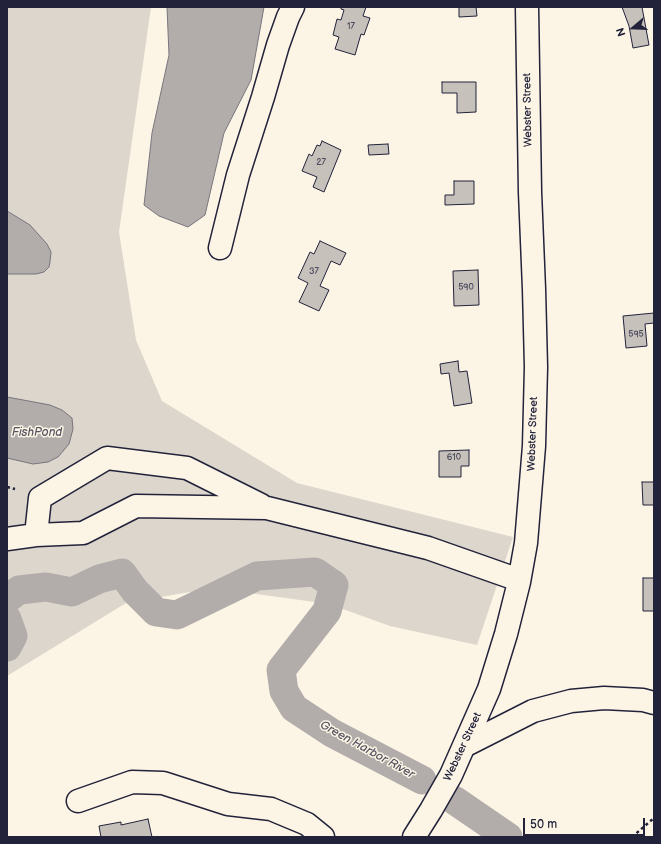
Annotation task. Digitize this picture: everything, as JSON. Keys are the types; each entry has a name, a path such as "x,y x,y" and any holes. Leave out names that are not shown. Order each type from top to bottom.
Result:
{"street":[{"path":"220,248 238,175 264,97 278,45 293,7"},
{"name":"Webster Street","path":"414,837 432,810 451,775 489,689 506,634 526,543 534,446 536,368 530,192 527,7"},
{"path":"36,535 40,498 107,458 187,468 267,508 428,548 519,580"},
{"path":"7,539 36,535 84,533 136,506 267,508"},
{"path":"464,746 533,711 571,701 604,698 643,700 654,703"},
{"path":"78,801 132,782 163,783 228,804 271,809 307,824 323,837"}],"path":[{"path":"7,487 15,489"},
{"path":"632,837 654,818"}],"shaded area":[{"path":"7,7 151,7 119,232 136,340 162,401 297,483 513,537 477,645 390,626 329,604 213,588 126,603 7,676"}],"water":[{"path":"167,7 264,7 251,80 224,133 205,215 188,227 159,216 144,205 152,133 169,55"},
{"path":"7,211 30,225 47,244 51,252 50,262 49,267 44,272 36,274 7,274"},
{"name":"FishPond","path":"7,397 50,405 62,410 72,418 73,429 69,444 58,457 48,462 33,464 7,458"}],"building":[{"path":"341,7 366,7 363,16 370,18 364,35 361,34 355,55 335,49 339,37 333,35 337,19 341,20 344,10 341,9"},
{"path":"459,7 476,7 477,16 459,17"},
{"path":"622,7 642,7 649,45 633,48 629,26"},
{"path":"442,82 476,82 476,112 457,113 457,93 442,93"},
{"path":"322,141 341,150 324,192 313,187 317,177 302,171 309,154 312,156 317,145 320,146"},
{"path":"388,144 389,154 369,155 368,145"},
{"path":"454,181 474,181 474,204 445,205 445,195 454,195"},
{"path":"320,241 346,253 340,265 331,261 320,286 329,290 319,311 299,302 308,283 298,278 310,252 314,254"},
{"path":"478,270 479,305 454,306 453,271"},
{"path":"654,313 654,323 645,324 647,346 626,348 623,316"},
{"path":"458,361 459,372 467,371 472,403 454,406 449,373 441,374 440,364"},
{"path":"469,450 469,466 461,466 461,477 439,477 439,451"},
{"path":"642,482 654,482 654,505 643,505"},
{"path":"643,578 654,578 654,611 643,611"},
{"path":"148,819 152,837 101,837 99,826 121,822 121,825"}],"waterway":[{"name":"Green Harbor River","path":"7,599 19,590 46,587 72,592 99,579 122,573 135,591 156,612 177,615 257,576 315,572 334,585 327,611 281,670 284,691 294,708 332,733 422,780"},
{"name":"Green Harbor River","path":"7,619 13,636 7,647"},
{"name":"Green Harbor River","path":"454,800 508,837"}]}
